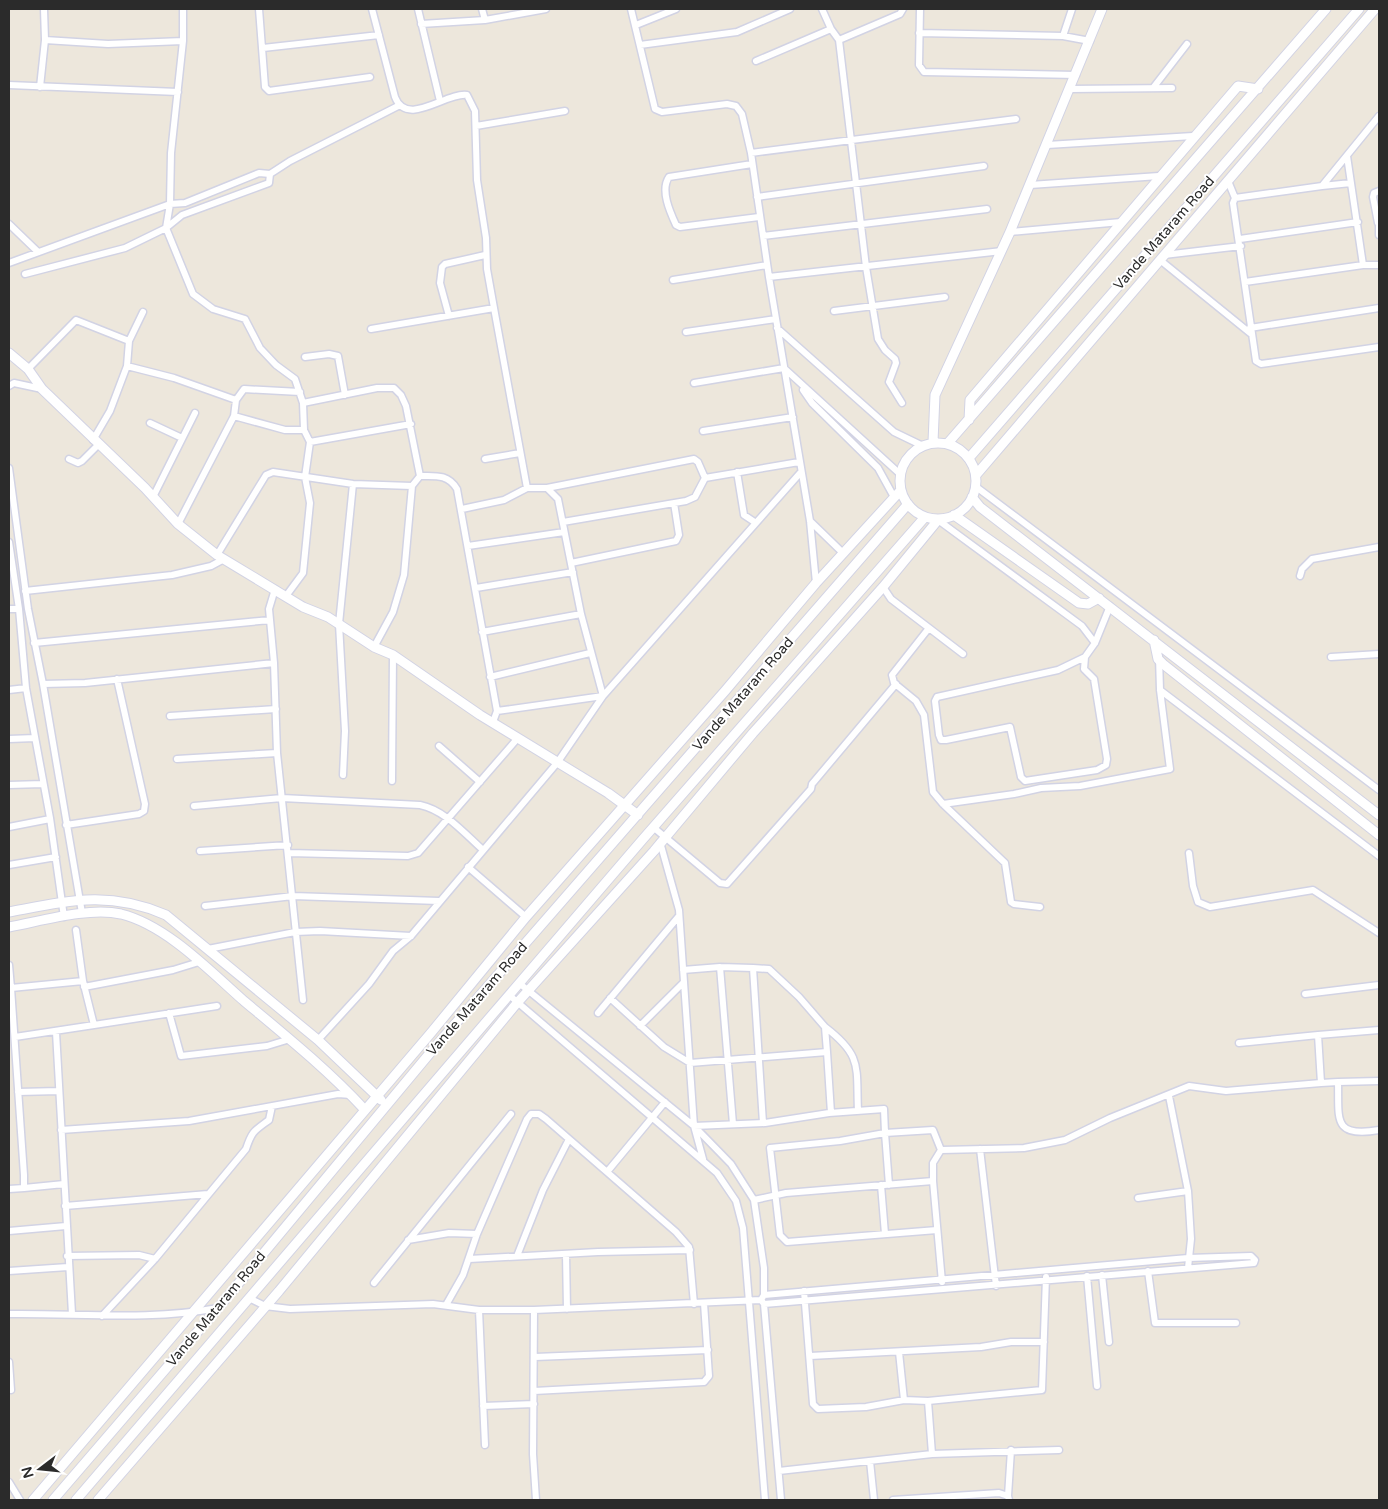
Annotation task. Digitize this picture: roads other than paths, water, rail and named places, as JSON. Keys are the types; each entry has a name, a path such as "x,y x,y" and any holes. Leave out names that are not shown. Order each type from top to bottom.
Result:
{"street":[{"path":"40,87 45,40 44,9"},
{"path":"183,9 183,41 171,153 170,204 166,228 193,294 213,309 245,319 260,348 276,365 295,379 300,392 303,403 304,430 310,442 305,477 310,503 303,573 286,596"},
{"path":"258,9 265,87 269,91 370,77"},
{"path":"372,9 395,97 400,105 409,110 419,109 459,94 467,95 472,102 476,126 476,180 486,238 485,255 526,488"},
{"path":"418,9 440,101"},
{"path":"482,9 485,20"},
{"path":"421,24 485,20 522,10 546,9"},
{"path":"631,9 655,109 662,112 727,104 736,106 742,114 751,153 777,328 810,521 816,583"},
{"path":"636,25 676,9"},
{"path":"640,45 737,32 790,9"},
{"path":"822,9 830,30 839,40 866,267 878,339 885,350 895,359 896,364 889,382 902,403"},
{"path":"839,40 900,14 904,9"},
{"path":"920,9 919,65 924,72 1076,74"},
{"path":"1063,36 1072,9"},
{"path":"933,442 935,395 1002,251 1102,9"},
{"name":"Vande Mataram Road","path":"948,443 1326,9"},
{"name":"Vande Mataram Road","path":"969,458 1359,9"},
{"path":"976,475 1374,9"},
{"path":"756,61 830,30"},
{"path":"919,33 1063,36 1090,41"},
{"path":"263,48 379,35"},
{"path":"45,40 108,44 183,41"},
{"path":"1153,88 1187,44"},
{"path":"9,85 178,92"},
{"path":"969,420 970,400 1193,136 1238,86 1258,89"},
{"path":"1070,89 1172,88"},
{"path":"9,263 37,251 170,204 185,203 260,173 270,174 290,161 400,105"},
{"path":"476,126 565,111"},
{"path":"1322,186 1379,116"},
{"path":"751,153 1016,119"},
{"path":"1047,145 1193,136"},
{"path":"1347,156 1363,265"},
{"path":"752,164 669,177 666,182 667,202 676,225 680,227 760,217"},
{"path":"757,197 984,166"},
{"path":"25,274 125,248 166,228 182,215 269,183 270,174"},
{"path":"1030,185 1159,176"},
{"path":"1228,180 1236,198"},
{"path":"1236,198 1351,183"},
{"path":"1379,191 1374,193 1379,234"},
{"path":"1236,198 1233,203 1256,361 1261,364 1379,347"},
{"path":"763,236 987,209"},
{"path":"1010,232 1121,222"},
{"path":"1162,257 1358,222"},
{"path":"9,224 37,251"},
{"path":"769,277 1002,251"},
{"path":"449,316 440,283 442,267 445,264 485,255"},
{"path":"1162,257 1250,330 1379,308"},
{"path":"673,280 767,265"},
{"path":"1245,282 1363,265 1379,265"},
{"path":"834,311 945,297"},
{"path":"371,328 494,308"},
{"path":"69,459 78,463 82,462 95,442 110,411 127,366 129,341 143,312"},
{"path":"686,332 776,319"},
{"path":"28,369 76,320 129,341"},
{"path":"777,328 894,432 923,446"},
{"path":"9,353 28,369 42,389 153,497 178,524 220,557 286,596 339,624 374,647 393,655 480,715 626,805 638,815"},
{"path":"305,356 329,354 338,356 345,394"},
{"path":"127,366 174,378 236,400"},
{"path":"694,383 784,368"},
{"path":"784,368 798,383 900,474"},
{"path":"9,386 14,383 42,389"},
{"path":"798,383 812,404 878,468 908,504 925,517 938,520 1082,626 1095,643"},
{"path":"303,403 377,388 394,388 401,395 411,424 420,476 412,486 404,575 393,612 374,647"},
{"path":"178,524 234,416 236,400 244,389 300,392"},
{"path":"153,497 195,413"},
{"path":"234,416 285,430 304,430"},
{"path":"703,431 792,418"},
{"path":"150,423 182,438"},
{"path":"310,442 411,424"},
{"path":"33,1500 190,1313 377,1096 526,917 626,805 816,583 897,493 900,474 906,459 923,446 933,442 948,443 960,449 969,458 976,475 972,497 962,511 938,520 883,587 528,991 265,1306 98,1500"},
{"path":"485,459 520,453"},
{"path":"462,508 504,500 526,488 547,488 694,459 698,462 705,478"},
{"path":"705,478 800,462"},
{"path":"9,468 25,591 43,684 82,914"},
{"path":"25,591 172,575 211,566 220,557 266,475 273,472 352,484 412,486"},
{"path":"737,472 744,515 756,523"},
{"path":"318,1040 370,984 393,951 411,936 557,763 603,696 801,472"},
{"path":"420,476 449,478 457,489 462,508 497,711 493,722"},
{"path":"563,522 674,503 695,497 705,478"},
{"path":"343,775 346,731 339,624 352,484"},
{"path":"975,486 1379,790"},
{"path":"547,488 558,499 581,614 603,696"},
{"path":"972,497 980,507 1379,815"},
{"path":"571,563 676,541 679,535 674,503"},
{"name":"Vande Mataram Road","path":"53,1500 218,1308 386,1105 908,504"},
{"path":"954,515 1079,603 1088,604 1099,598"},
{"name":"Vande Mataram Road","path":"76,1500 653,827 925,517"},
{"path":"810,521 843,553"},
{"path":"468,546 564,532"},
{"path":"9,542 19,609 26,688 50,819 64,917"},
{"path":"1300,576 1302,569 1312,558 1379,547"},
{"path":"476,588 573,572"},
{"path":"883,587 891,600 963,654"},
{"path":"275,589 270,599 270,620 274,663 277,753 303,1000"},
{"path":"1085,658 1058,670 937,697 935,701 941,740 1010,727 1021,777 1025,781 1097,770 1106,764 1107,759 1094,679 1084,669 1085,658 1095,643 1110,606"},
{"path":"9,609 19,609"},
{"path":"482,632 581,614"},
{"path":"34,643 270,620"},
{"path":"929,628 892,675 896,684 916,701 924,715 933,792 943,804 1005,863 1011,902 1014,904 1040,906"},
{"path":"943,804 1014,794 1041,788 1080,786 1170,769 1158,659 1154,640"},
{"path":"1158,659 1162,647"},
{"path":"490,677 590,653"},
{"path":"1331,657 1379,654"},
{"path":"392,781 393,655"},
{"path":"1158,659 1379,835"},
{"path":"43,684 117,679 274,663"},
{"path":"66,825 139,814 144,811 145,804 117,679"},
{"path":"653,827 662,839 720,883 727,884 811,789 812,784 896,684"},
{"path":"9,690 26,688"},
{"path":"1160,690 1379,856"},
{"path":"497,711 603,696"},
{"path":"170,716 276,709"},
{"path":"9,739 35,738"},
{"path":"289,853 408,856 418,853 517,739"},
{"path":"439,746 480,782"},
{"path":"177,758 277,753"},
{"path":"9,786 43,784"},
{"path":"194,806 282,798 420,805 428,807 448,819 483,850"},
{"path":"9,827 50,819"},
{"path":"662,839 679,916 694,1126 703,1160"},
{"path":"200,851 288,845"},
{"path":"1189,853 1193,886 1198,902 1210,907 1313,890 1379,933"},
{"path":"9,865 56,857"},
{"path":"468,867 526,917"},
{"path":"205,906 292,896 439,901"},
{"path":"9,912 80,899 116,900 142,905 166,915 318,1040 386,1105"},
{"path":"9,927 82,914 120,914 142,922 165,936 199,962 290,1038 351,1095 364,1110"},
{"path":"598,1013 679,916"},
{"path":"76,930 84,984 94,1025"},
{"path":"208,949 295,932 320,931 411,936"},
{"path":"10,988 84,984 173,970 199,962"},
{"path":"9,965 24,1188"},
{"path":"683,970 720,967 769,969 799,997 825,1026 844,1042 855,1059 858,1111"},
{"path":"720,967 733,1124"},
{"path":"753,968 763,1123"},
{"path":"640,1026 684,982"},
{"path":"519,984 694,1126 731,1164 754,1200 764,1268 763,1300 781,1500"},
{"path":"1305,994 1379,985"},
{"path":"509,995 703,1160 717,1173 736,1200 743,1228 765,1500"},
{"path":"610,998 664,1047 690,1063 728,1058 827,1052"},
{"path":"15,1037 218,1006"},
{"path":"169,1013 181,1056 267,1046 290,1038"},
{"path":"825,1026 831,1113"},
{"path":"1239,1043 1379,1030"},
{"path":"56,1032 67,1256 72,1314"},
{"path":"1318,1035 1321,1083"},
{"path":"941,1150 1024,1148 1065,1140 1110,1118 1169,1096 1189,1086 1226,1091 1379,1080"},
{"path":"1338,1082 1339,1121 1344,1129 1350,1131 1379,1130"},
{"path":"18,1092 59,1091"},
{"path":"61,1130 189,1121 338,1094 351,1095"},
{"path":"1169,1096 1188,1191 1191,1239 1188,1268"},
{"path":"607,1172 665,1102"},
{"path":"102,1316 155,1259 246,1148 249,1136 268,1120 272,1106"},
{"path":"694,1126 763,1123 831,1113 884,1109 884,1133 890,1185"},
{"path":"374,1283 511,1114"},
{"path":"446,1305 463,1275 477,1234 527,1119 531,1114 539,1114 676,1232 690,1250 694,1304"},
{"path":"937,1230 787,1242 780,1235 770,1148 840,1141 884,1133 933,1130 941,1150"},
{"path":"517,1256 543,1190 568,1139"},
{"path":"980,1149 996,1286"},
{"path":"941,1150 933,1162 942,1279 941,1289"},
{"path":"754,1200 776,1194 933,1181"},
{"path":"9,1189 64,1184"},
{"path":"881,1185 885,1234"},
{"path":"1138,1198 1188,1191"},
{"path":"65,1206 208,1194"},
{"path":"9,1231 66,1226"},
{"path":"408,1240 449,1233 477,1234"},
{"path":"469,1259 690,1250"},
{"path":"566,1254 567,1309"},
{"path":"67,1256 139,1255 155,1259"},
{"path":"249,1298 265,1306 290,1309 446,1305 479,1310 567,1309 749,1302 804,1291 1188,1258 1251,1256 1255,1260 1254,1263 1087,1276 996,1286 804,1301 763,1300"},
{"path":"9,1271 68,1267"},
{"path":"804,1291 813,1404 818,1409 866,1407 904,1400 928,1401 1042,1390 1046,1270"},
{"path":"1148,1271 1155,1323 1236,1323"},
{"path":"1102,1275 1109,1342"},
{"path":"1087,1276 1097,1386"},
{"path":"534,1391 704,1382 709,1376 704,1303"},
{"path":"9,1314 102,1316 190,1313 218,1308"},
{"path":"479,1310 485,1445"},
{"path":"534,1310 533,1454 536,1500"},
{"path":"810,1356 899,1352 952,1347 981,1347 1011,1342 1044,1342"},
{"path":"535,1357 708,1350"},
{"path":"899,1352 904,1400"},
{"path":"9,1362 11,1390"},
{"path":"928,1401 932,1454"},
{"path":"482,1406 534,1404"},
{"path":"779,1471 932,1454 1011,1450 1059,1450"},
{"path":"893,1500 999,1493 1008,1498 1011,1450"},
{"path":"870,1461 874,1500"},
{"path":"9,1482 20,1500"}]}
